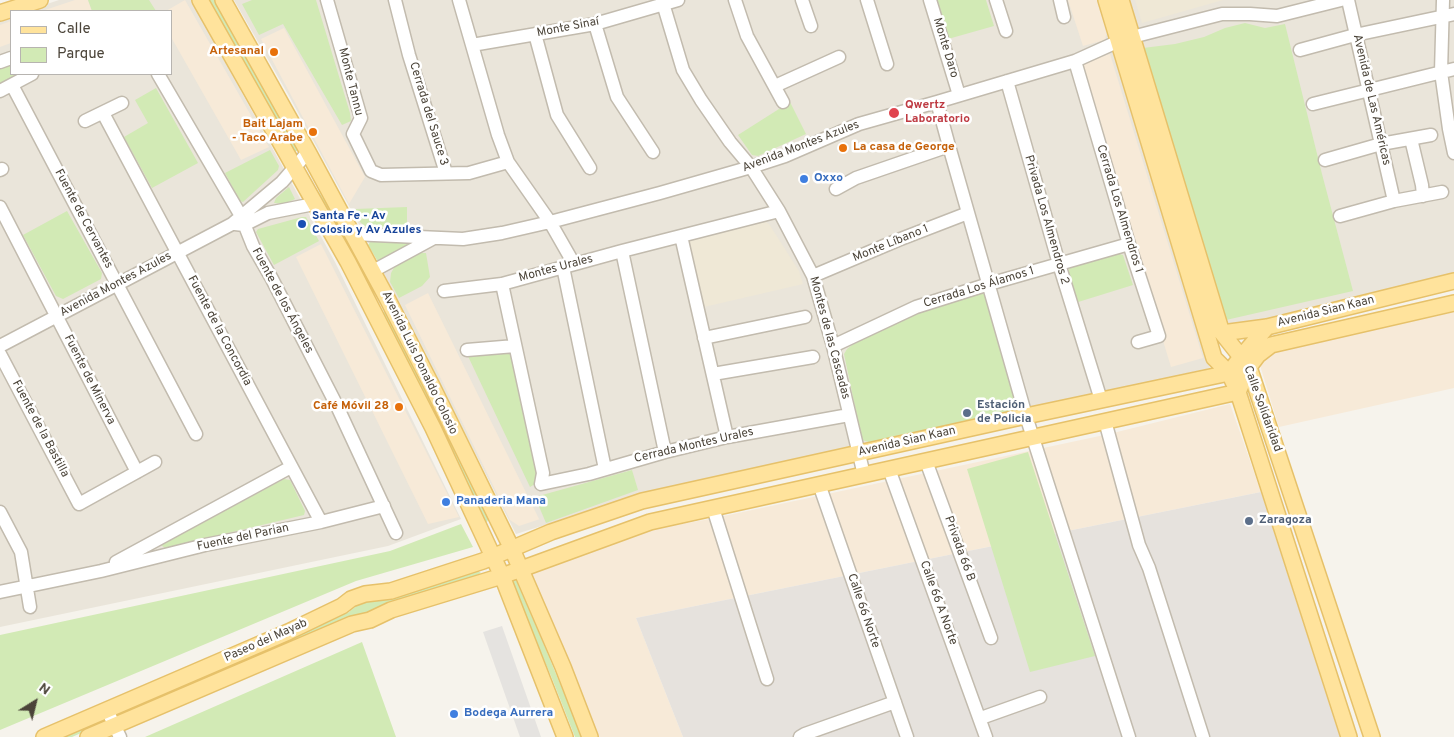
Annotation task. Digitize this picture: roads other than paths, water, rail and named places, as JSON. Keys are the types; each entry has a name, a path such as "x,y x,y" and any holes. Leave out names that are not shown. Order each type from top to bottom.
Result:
{"main road":[{"path":"0,13 40,0"},
{"name":"Avenida Luis Donaldo Colosio","path":"200,0 348,262 433,428 502,576 565,737"},
{"name":"Avenida Luis Donaldo Colosio","path":"223,0 373,271 512,549 564,667 590,737"},
{"name":"Calle Solidaridad","path":"1106,0 1125,40 1222,332 1245,362 1372,737"},
{"name":"Calle Solidaridad","path":"1121,0 1125,40 1214,358 1229,373 1238,392 1349,737"},
{"path":"348,262 373,271"},
{"name":"Avenida Sian Kaan","path":"502,576 650,522 1238,392 1245,362 1267,327 1454,281"},
{"path":"373,309 388,300"},
{"name":"Avenida Sian Kaan","path":"492,558 552,532 642,502 1026,416 1229,373 1271,345 1454,303"},
{"path":"1222,332 1267,327"},
{"path":"573,525 582,546"},
{"name":"Paseo del Mayab","path":"44,737 288,632 342,606 351,599 365,594 391,591 492,558"},
{"name":"Paseo del Mayab","path":"88,737 117,731 352,624 370,620 391,610 502,576"}],"street":[{"name":"Monte Tannu","path":"327,0 361,118 353,134 371,171 381,175 469,173 508,162"},
{"name":"Cerrada del Sauce 3","path":"395,0 409,55 446,173"},
{"path":"458,0 498,135 508,162 550,222 569,266 584,369 604,469"},
{"name":"Monte Sinaí","path":"472,45 595,24 663,2 678,0"},
{"path":"735,0 747,36 783,102"},
{"path":"802,0 811,26"},
{"path":"867,0 886,64"},
{"name":"Monte Daro","path":"930,0 960,95"},
{"path":"996,0 1006,31"},
{"path":"1060,0 1064,17"},
{"name":"Avenida Montes Azules","path":"352,234 463,239 502,233 550,222 660,194 751,167 785,156 859,124 1075,61 1125,40 1222,14 1277,16 1342,0"},
{"name":"Avenida de Las Américas","path":"1348,0 1394,200"},
{"path":"1443,0 1448,15 1448,71 1454,153"},
{"name":"Montes de las Cascadas","path":"663,2 683,70 705,107 751,167 779,211 814,276 864,475"},
{"path":"1300,50 1355,34 1448,15"},
{"path":"595,24 617,97 652,152"},
{"path":"535,34 557,115 590,168"},
{"path":"775,86 839,57"},
{"name":"Cerrada Los Almendros 1","path":"1075,61 1159,336 1138,342"},
{"path":"1313,104 1448,71"},
{"path":"0,91 30,75"},
{"name":"Fuente de los Ángeles","path":"159,75 272,279 338,406 396,532"},
{"name":"Privada Los Almendros 2","path":"1006,81 1101,400"},
{"name":"Fuente de Cervantes","path":"12,85 196,434"},
{"path":"938,102 948,146 1026,416 1129,737"},
{"path":"84,121 122,103"},
{"name":"Fuente de la Concordia","path":"103,112 321,522"},
{"path":"1325,160 1381,144 1431,135"},
{"path":"1411,139 1423,196"},
{"path":"836,189 856,178 948,146"},
{"name":"Avenida Montes Azules","path":"239,222 282,182 308,152"},
{"path":"1340,216 1394,200 1442,192"},
{"name":"Avenida Montes Azules","path":"0,346 239,222 268,212 314,204"},
{"name":"Fuente de Minerva","path":"0,207 137,472"},
{"name":"Montes Urales","path":"541,484 543,474 502,284 779,211"},
{"name":"Monte Líbano 1","path":"814,276 898,240 968,213"},
{"path":"681,236 727,437"},
{"path":"373,271 434,238"},
{"name":"Cerrada Los Álamos 1","path":"833,346 916,307 1130,244"},
{"path":"622,251 664,452"},
{"path":"444,291 502,284"},
{"path":"704,338 805,317"},
{"path":"467,350 515,346"},
{"name":"Fuente de la Bastilla","path":"0,354 79,504 137,472"},
{"path":"713,374 813,357"},
{"name":"Cerrada Montes Urales","path":"541,484 727,437 848,415"},
{"path":"1105,421 1139,545 1150,568 1203,737"},
{"name":"Privada 66 B","path":"926,461 991,638"},
{"path":"137,472 155,462"},
{"name":"Fuente del Parian","path":"101,570 291,466"},
{"name":"Calle 66 A Norte","path":"889,469 986,737"},
{"name":"Calle 66 Norte","path":"819,484 907,737"},
{"name":"Fuente del Parian","path":"0,592 205,545 321,522 384,506"},
{"path":"713,508 766,680"},
{"path":"2,518 21,552 30,606"},
{"path":"980,718 1040,697"},
{"path":"800,737 895,702"},
{"path":"107,710 117,731"}],"place":[{"name":"Artesanal","path":"274,52"},
{"name":"Qwertz Laboratorio","path":"894,113"},
{"name":"Bait Lajam - Taco Arabe","path":"313,132"},
{"name":"La casa de George","path":"843,148"},
{"name":"Oxxo","path":"804,179"},
{"name":"Santa Fe - Av Colosio y Av Azules","path":"302,224"},
{"name":"Café Móvil 28","path":"399,407"},
{"name":"Estación de Policia","path":"967,413"},
{"name":"Panaderia Mana","path":"446,502"},
{"name":"Zaragoza","path":"1249,521"},
{"name":"Bodega Aurrera","path":"454,714"}]}
